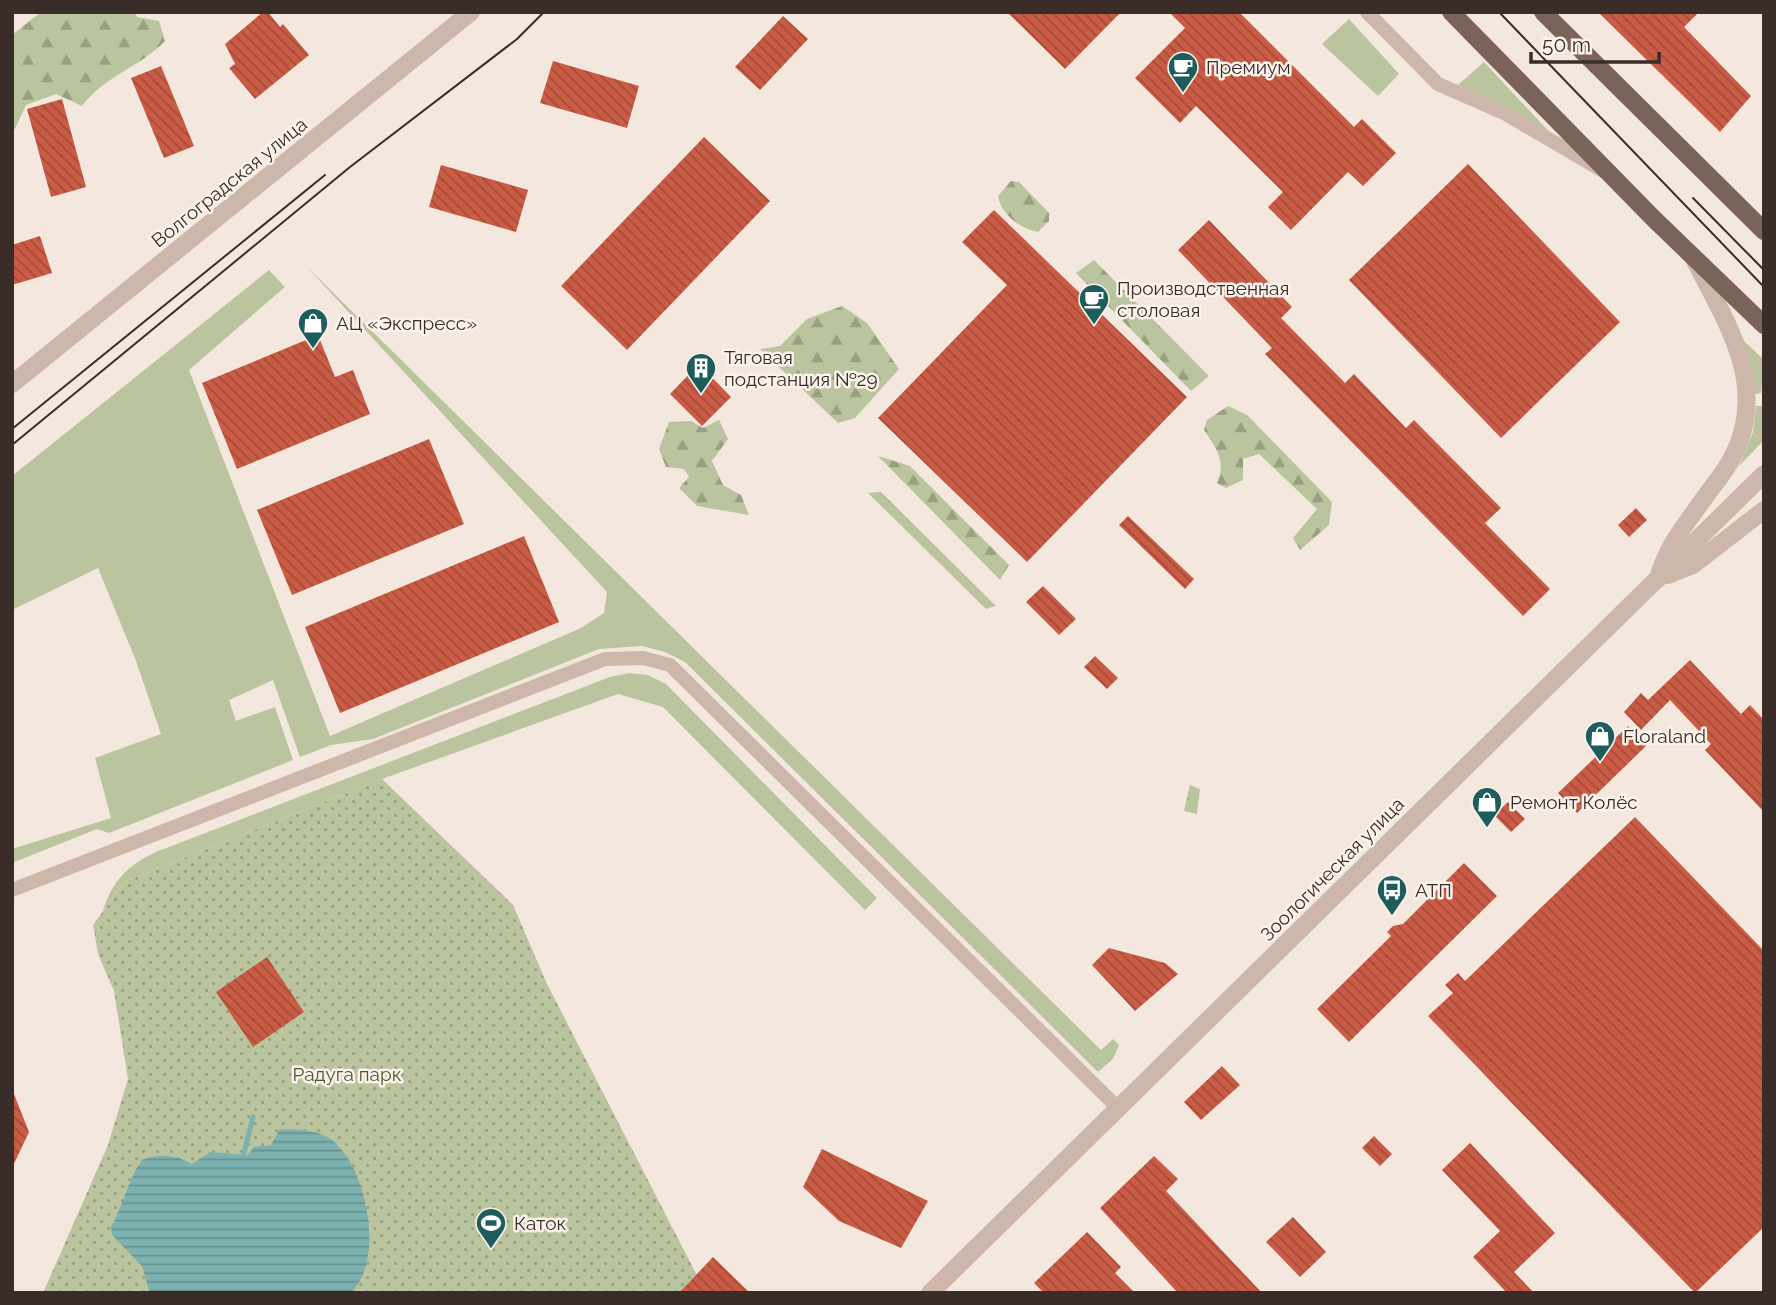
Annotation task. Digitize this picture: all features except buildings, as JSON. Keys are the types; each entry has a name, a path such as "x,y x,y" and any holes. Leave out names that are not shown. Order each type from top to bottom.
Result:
{"main road":[{"path":"1451,12 1764,325"},
{"path":"1543,12 1762,228"}],"street":[{"name":"Волгоградская улица","path":"12,384 471,12"},
{"path":"1367,12 1438,85 1451,88 1504,113 1574,156 1614,176"},
{"path":"1658,579 1664,556 1733,457 1741,437 1748,401 1744,367 1735,341 1690,252"},
{"name":"Зоологическая улица","path":"930,1293 1764,474"},
{"path":"1658,579 1693,565 1764,510"},
{"path":"12,890 605,659 643,657 670,665 1117,1107"}],"green space":[{"path":"41,12 134,12 137,17 159,21 165,41 145,58 101,87 82,106 56,94 26,105 12,135 12,35"},
{"path":"1349,19 1399,74 1378,96 1322,44"},
{"path":"1484,62 1555,138 1458,85"},
{"path":"1011,181 1019,182 1049,213 1049,221 1038,232 1018,224 1003,209 998,196"},
{"path":"1094,260 1209,376 1191,391 1076,273"},
{"path":"307,267 1101,1050 1113,1039 1119,1045 1113,1059 1098,1072 685,662 665,652 642,646 599,649 373,739 331,745 300,757 273,680 229,700 236,721 275,707 293,760 109,833 97,829 12,863 12,849 111,818 95,758 161,734 136,661 98,568 12,610 12,476 269,270 285,287 189,370 330,736 581,628 604,613 607,592"},
{"path":"842,306 867,323 899,369 855,418 838,423 760,349 780,346 807,319"},
{"path":"1740,337 1764,360 1761,393 1751,395"},
{"path":"1228,406 1247,415 1332,502 1329,525 1300,550 1293,538 1317,509 1259,454 1243,459 1243,480 1226,488 1217,483 1220,462 1216,449 1204,430 1207,420"},
{"path":"1756,406 1764,406 1764,440 1739,466 1753,432"},
{"path":"719,420 728,439 712,461 723,485 741,495 749,515 697,506 679,488 689,477 684,469 666,467 659,449 669,422 691,421 703,428"},
{"path":"878,456 910,466 1009,565 1000,580"},
{"path":"881,492 996,606 986,609 868,493"},
{"path":"629,673 648,675 666,684 877,898 865,910 663,707 618,694 382,779 124,882 103,911 111,891 122,875 137,862 156,852 610,677"},
{"name":"Радуга парк","path":"382,779 513,905 547,984 706,1293 43,1293 108,1145 128,1079 114,991 98,954 93,925 124,882"},
{"path":"1190,785 1200,789 1197,814 1184,811"}],"water":[{"path":"280,1129 326,1136 344,1153 355,1171 368,1215 369,1238 367,1260 361,1279 350,1293 150,1293 142,1266 112,1235 111,1227 142,1160 167,1156 192,1164 210,1152 248,1155 254,1147 271,1145"}],"waterway":[{"path":"244,1153 253,1117"}],"tram line":[{"path":"12,445 350,167 517,39 544,12"},
{"path":"1499,12 1764,287"},
{"path":"12,429 325,175"},
{"path":"1693,198 1764,270"}],"place":[{"name":"Премиум","path":"1183,94"},
{"name":"Производственная столовая","path":"1094,326"},
{"name":"АЦ «Экспресс»","path":"313,350"},
{"name":"Тяговая подстанция №29","path":"701,395"},
{"name":"Floraland","path":"1600,763"},
{"name":"Ремонт Колёс","path":"1487,829"},
{"name":"АТП","path":"1392,917"},
{"name":"Каток","path":"491,1250"}]}
